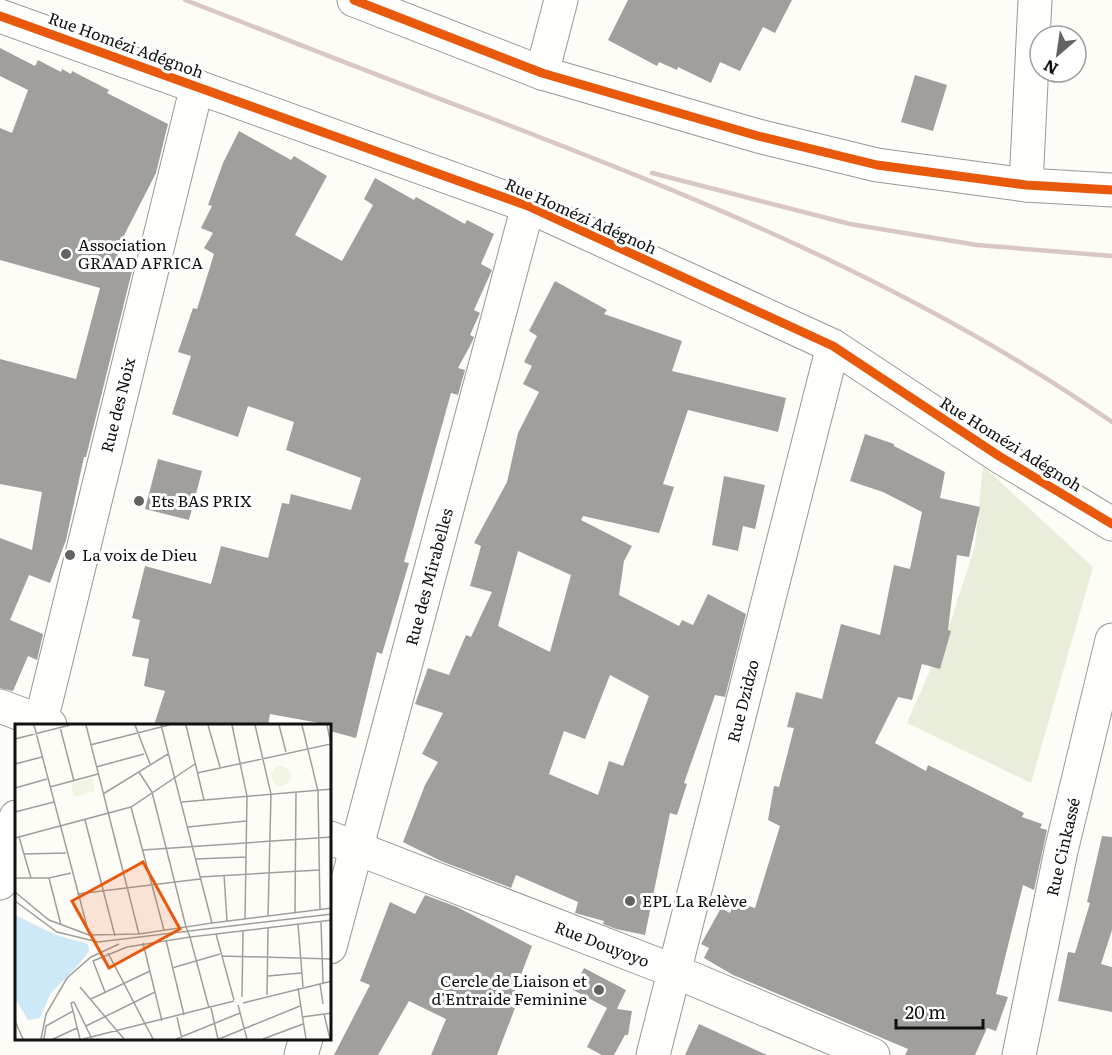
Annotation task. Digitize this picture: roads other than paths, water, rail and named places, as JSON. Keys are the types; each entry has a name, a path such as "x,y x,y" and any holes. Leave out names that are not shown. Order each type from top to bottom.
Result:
{"street":[{"path":"354,0 542,73 758,136 877,165 1026,185 1112,190"},
{"path":"542,73 561,0"},
{"path":"1026,185 1035,0"},
{"name":"Rue Homézi Adégnoh","path":"0,16 528,206 833,346 999,456 1112,524"},
{"name":"Rue des Noix","path":"43,724 197,86"},
{"name":"Rue des Mirabelles","path":"332,931 343,843 528,206"},
{"name":"Rue Dzidzo","path":"653,1055 833,346"},
{"name":"Rue Cinkassé","path":"1019,1055 1061,851 1112,640"},
{"path":"0,705 43,724"},
{"path":"0,883 15,821"},
{"name":"Rue Douyoyo","path":"343,843 674,972 873,1055"},
{"path":"301,1055 305,1040"}],"railway":[{"path":"185,0 638,176 802,247 961,328 1037,373 1112,422"},
{"path":"652,173 850,224 977,245 1112,256"}],"place":[{"name":"Association GRAAD AFRICA","path":"66,254"},
{"name":"Ets BAS PRIX","path":"139,501"},
{"name":"La voix de Dieu","path":"70,555"},
{"name":"EPL La Relève","path":"630,901"},
{"name":"Cercle de Liaison et d'Entraide Feminine","path":"599,990"}]}
